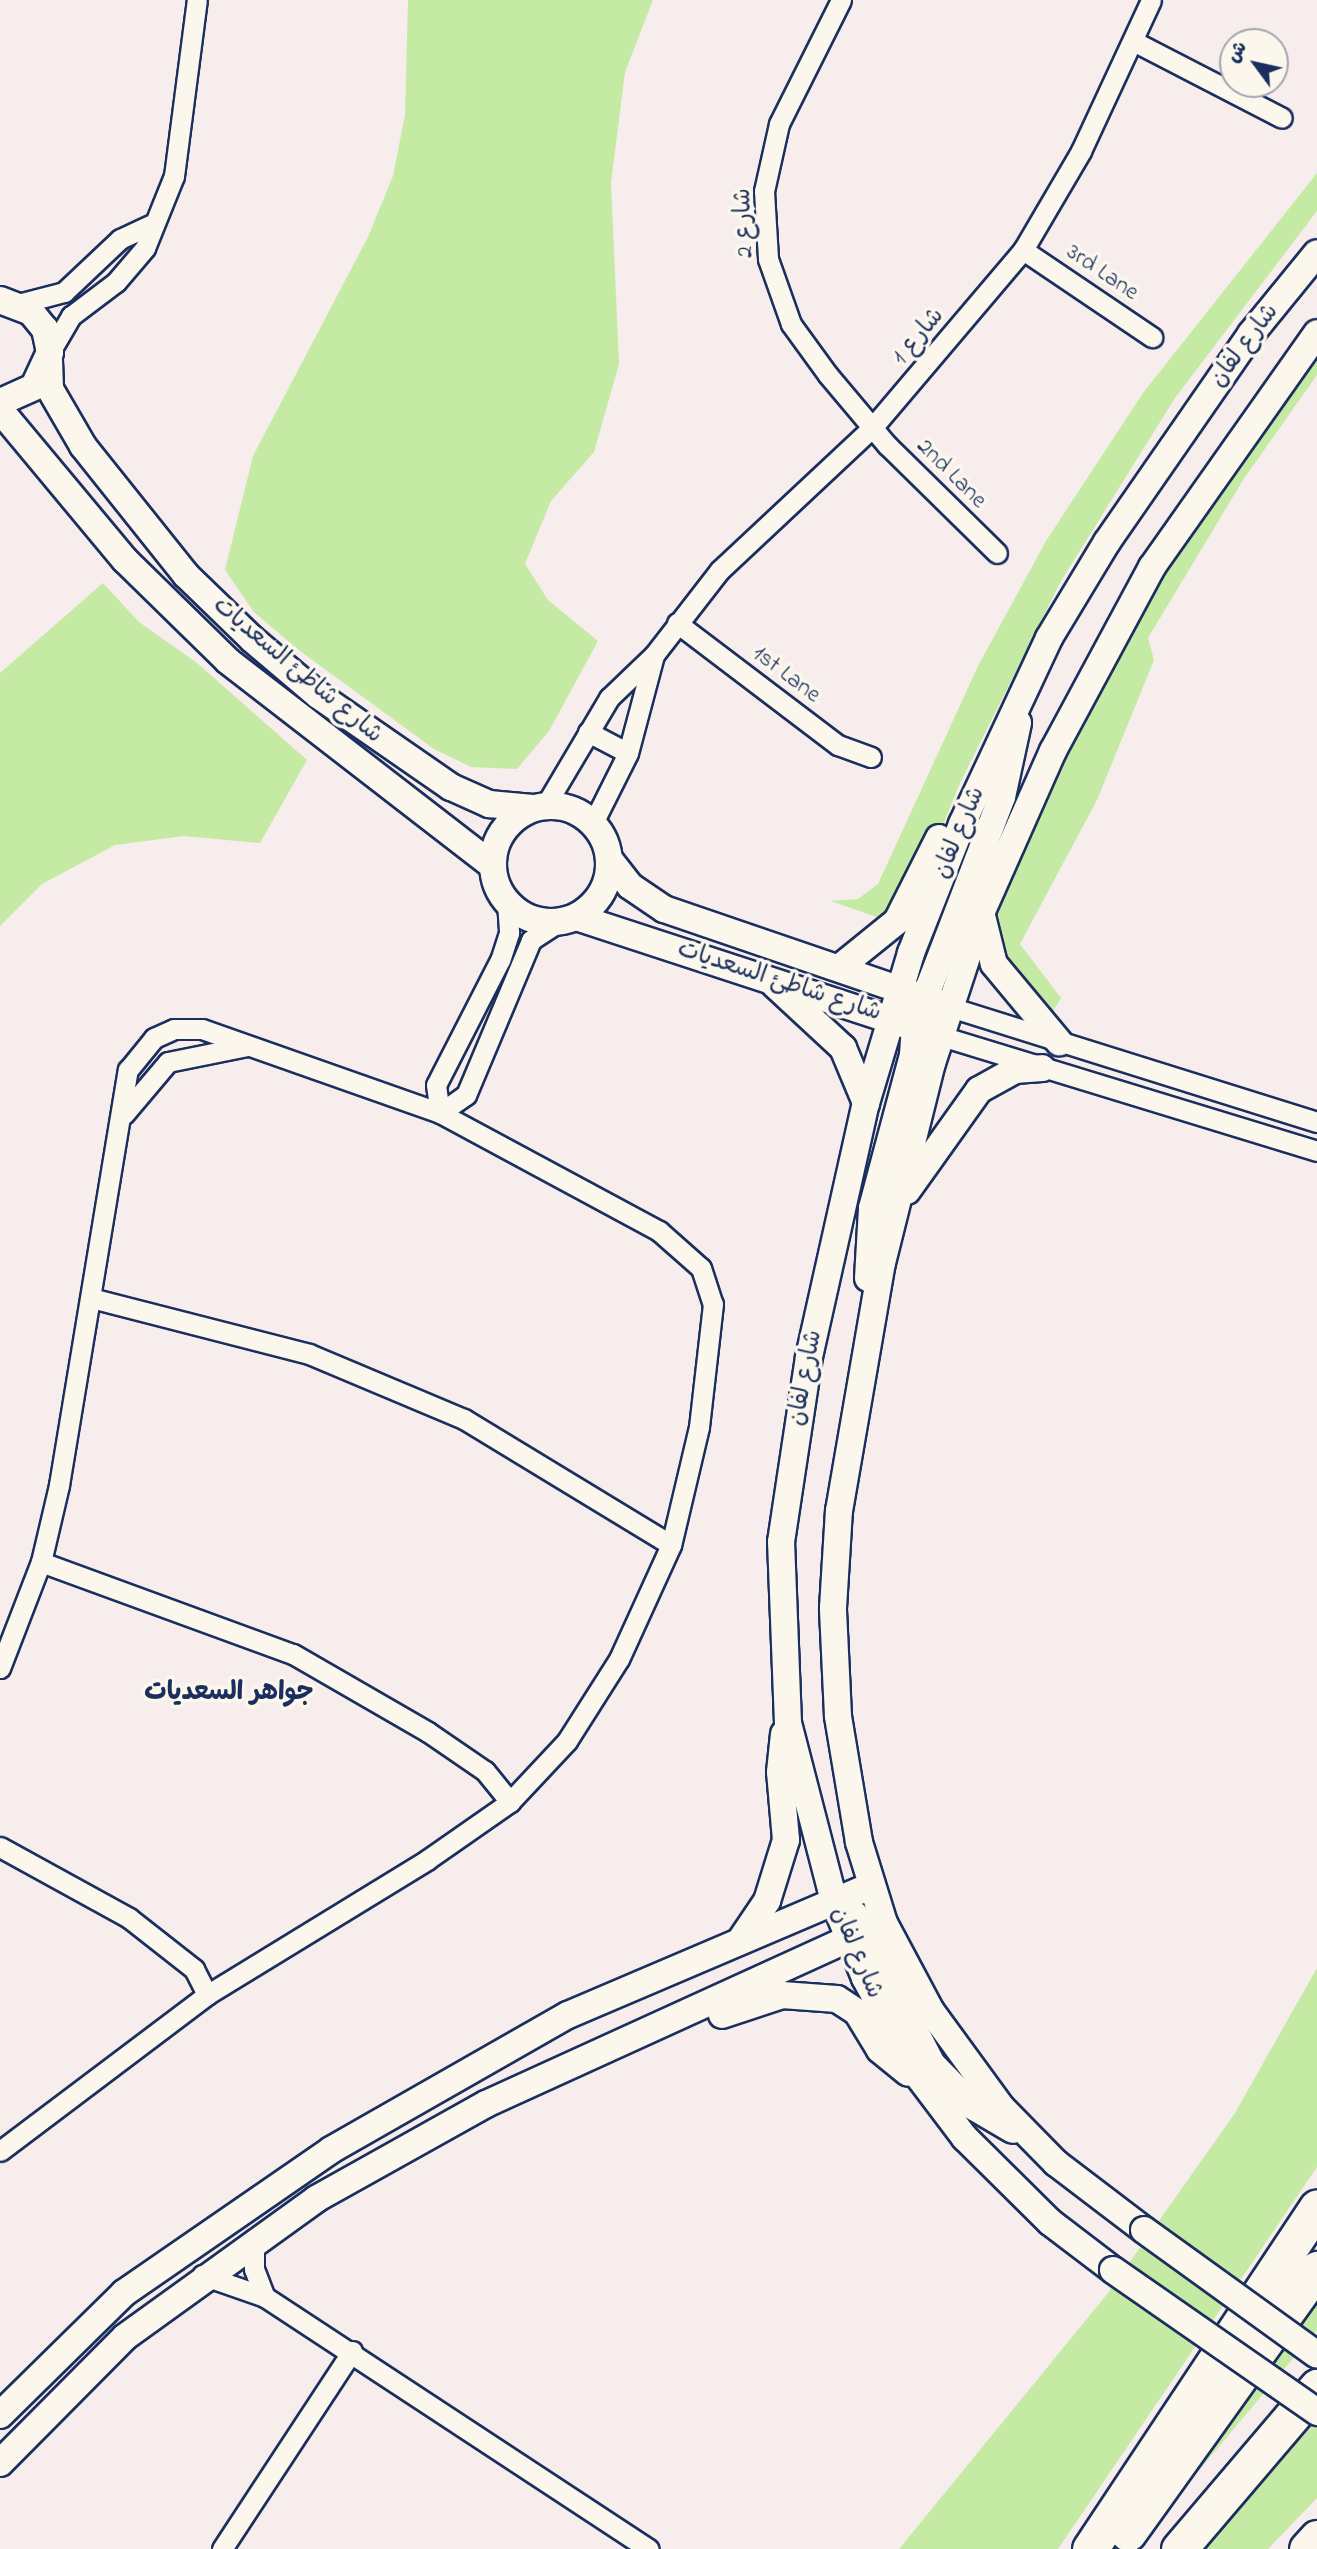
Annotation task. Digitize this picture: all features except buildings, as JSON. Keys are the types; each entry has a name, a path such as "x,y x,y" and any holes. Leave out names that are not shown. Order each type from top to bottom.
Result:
{"highway":[{"path":"1090,2549 1317,2207"},
{"path":"1116,2549 1317,2269"},
{"path":"1179,2549 1317,2387"},
{"path":"1307,2549 1317,2538"}],"street":[{"path":"0,402 34,387 71,316 116,282 145,248 150,225 174,176 197,0"},
{"name":"شارع 2","path":"841,0 779,124 764,191 768,259 791,324 872,428"},
{"name":"شارع 1","path":"539,807 609,698 654,655 720,570 872,428 1023,250 1135,42 1151,0"},
{"path":"1135,42 1282,118"},
{"path":"5,301 64,292 120,239 150,225"},
{"name":"3rd Lane","path":"1023,250 1152,337"},
{"name":"شارع لفان","path":"1317,253 1251,334 1107,542 1002,735 889,1018 866,1103 795,1437 781,1542 781,1662 788,1723 840,1899 952,2044 1028,2136 1144,2230 1317,2355"},
{"name":"شارع شاطئ السعديات","path":"5,301 45,329 50,389 83,446 186,575 252,639 318,695 451,788 489,804 539,807"},
{"name":"شارع لفان","path":"1317,333 1152,567 1053,751 938,1002 929,1032 896,1207 846,1444 833,1608 839,1730 871,1886 866,1931 919,2077 1016,2191 1113,2270 1317,2412"},
{"name":"شارع شاطئ السعديات","path":"0,410 125,560 228,661 296,719 493,866"},
{"name":"2nd Lane","path":"872,428 997,553"},
{"name":"1st Lane","path":"677,623 838,745 871,757"},
{"name":"شارع 1","path":"593,823 628,753 654,655"},
{"path":"1021,696 1002,797 938,1002 1317,1122"},
{"path":"588,732 628,753"},
{"path":"839,968 897,921 1002,735"},
{"path":"539,807 579,813 593,823 609,859 601,893 567,919 531,940 466,1095 440,1113 436,1085 500,960 509,933 507,902 493,866 504,830 539,807"},
{"name":"شارع شاطئ السعديات","path":"609,859 630,886 664,909 938,1002"},
{"path":"507,902 522,914 567,919"},
{"path":"982,911 994,964 1059,1042"},
{"name":"شارع شاطئ السعديات","path":"567,919 769,979 929,1032"},
{"path":"769,979 843,1048 866,1103"},
{"path":"899,988 916,1009 929,1032 1317,1152"},
{"path":"0,1668 41,1562 91,1298 128,1070 154,1038 174,1029 202,1029 440,1113 659,1231 701,1268 712,1315 699,1427 671,1545 619,1659 566,1741 510,1802 427,1860 206,1995 0,2151"},
{"path":"872,1311 867,1259 872,1208 929,1032"},
{"path":"117,1125 141,1088 168,1062 251,1045"},
{"path":"896,1207 979,1090 1015,1070 1042,1068"},
{"path":"91,1298 309,1354 452,1414 570,1478 671,1545"},
{"path":"41,1562 293,1654 428,1732 485,1771 510,1802"},
{"path":"0,2463 89,2370 202,2275 254,2239 446,2124 866,1931 866,1917 840,1899 799,1702 781,1662"},
{"path":"742,1938 767,1901 786,1840 780,1760 788,1723"},
{"path":"0,1847 129,1918 194,1969 206,1995"},
{"path":"0,2415 124,2293 279,2183 524,2038 742,1938 871,1886"},
{"path":"678,2018 714,2017 782,1995 830,1997 851,2007 888,2059 919,2077"},
{"path":"254,2239 254,2269 265,2297"},
{"path":"202,2275 265,2297 352,2351 649,2549"},
{"path":"222,2549 352,2351"}],"green space":[{"path":"408,0 653,0 625,72 611,183 619,364 594,452 551,501 525,564 548,600 598,641 549,731 517,769 471,767 434,749 296,648 254,612 225,570 253,456 368,237 393,176 405,115"},
{"path":"1317,173 1317,211 1175,398 1061,581 960,783 902,926 831,901 858,899 878,884 978,666 1046,541 1143,393"},
{"path":"1317,340 1317,375 1243,480 1148,638 1154,660 1097,800 1020,944 1061,998 1053,1011 1011,997 980,954 1032,821 1136,613"},
{"path":"103,583 139,622 197,663 307,760 260,843 184,836 115,845 42,884 0,926 0,673"},
{"path":"1317,1968 1317,2167 1058,2549 899,2549 1108,2293 1235,2113"},
{"path":"1317,2289 1317,2330 1136,2545"},
{"path":"1317,2413 1317,2498 1268,2549 1198,2549"}],"district":[{"name":"جواهر السعديات","path":"229,1694"}]}
